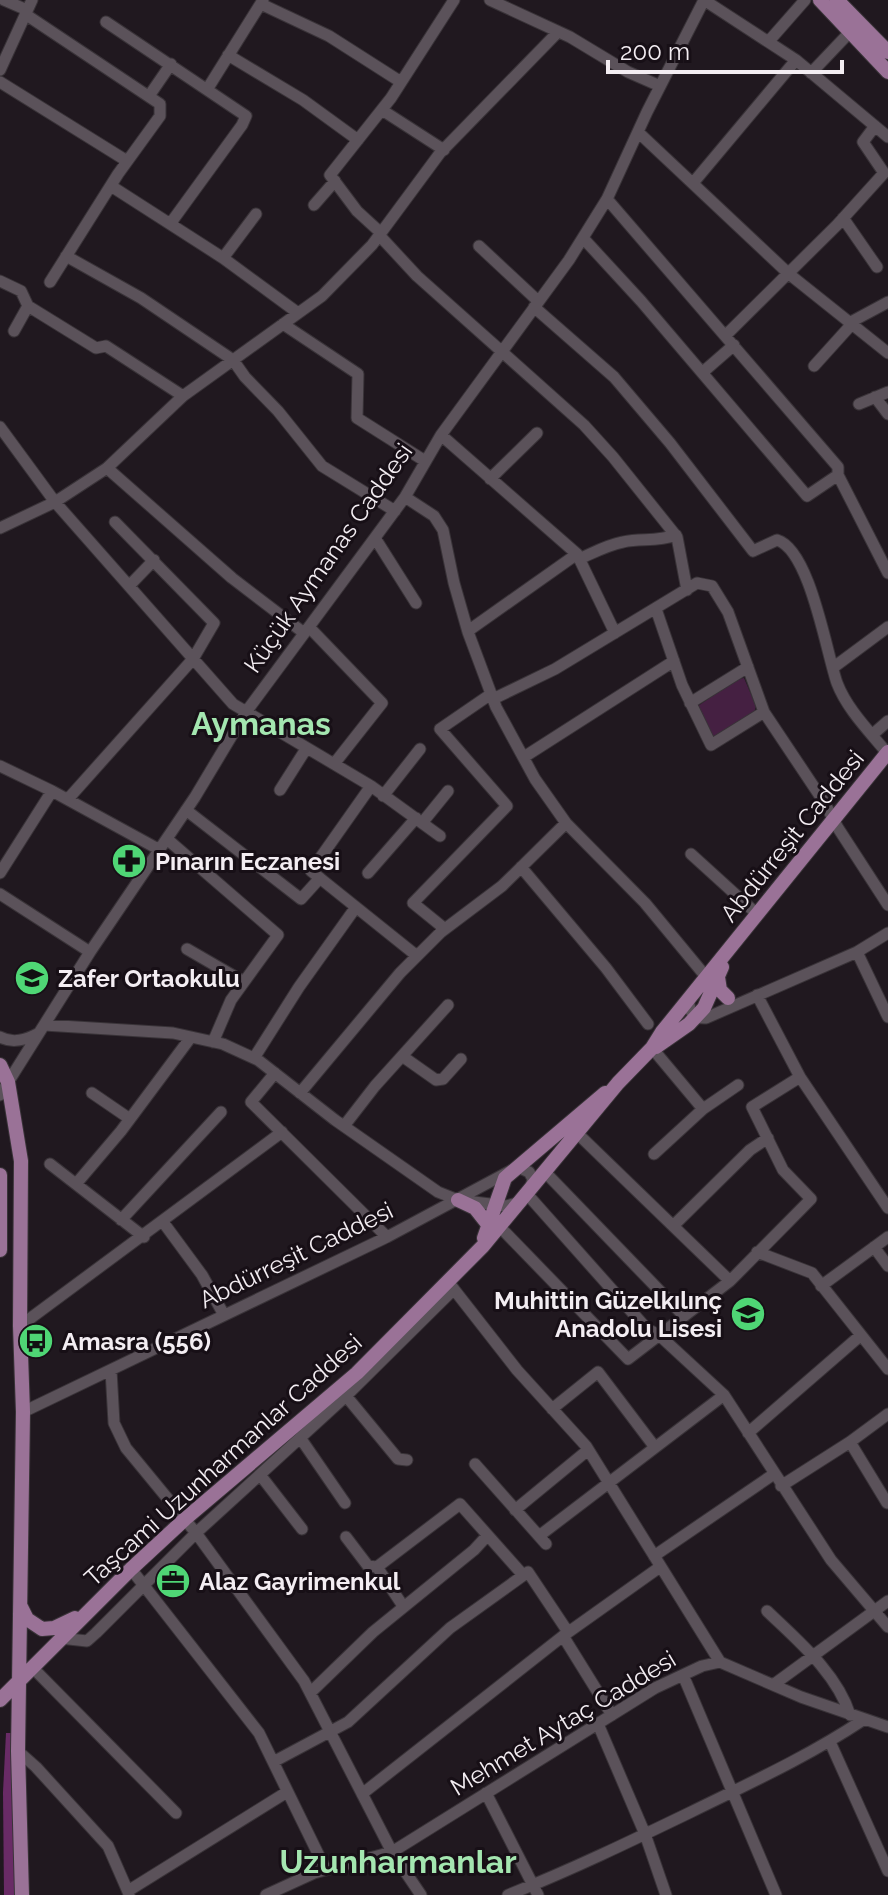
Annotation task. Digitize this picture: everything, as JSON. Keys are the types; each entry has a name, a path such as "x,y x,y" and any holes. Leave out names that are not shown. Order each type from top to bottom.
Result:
{"main road":[{"path":"820,0 888,72"},
{"path":"837,0 888,52"},
{"name":"Abdürreşit Caddesi","path":"526,1196 618,1083 712,978 757,914 888,752"},
{"path":"712,978 728,998"},
{"name":"Abdürreşit Caddesi","path":"652,1048 701,1018 711,995 712,978"},
{"path":"0,1065 21,1161 23,1412 18,1751 22,1895"},
{"name":"Abdürreşit Caddesi","path":"512,1170 618,1083"},
{"name":"Taşcami Uzunharmanlar Caddesi","path":"495,1227 495,1204 502,1183 512,1170"},
{"path":"0,1175 0,1250"},
{"name":"Taşcami Uzunharmanlar Caddesi","path":"0,1700 185,1519 343,1392 450,1285 495,1227 526,1196"},
{"path":"458,1200 475,1208 495,1227"},
{"path":"19,1602 27,1619 42,1629 54,1628 86,1613"}],"street":[{"path":"4,0 28,8 160,104 160,116 127,161 50,282"},
{"path":"454,0 382,110 330,175 357,211 417,276 584,425 676,535 687,590"},
{"path":"490,0 570,37 628,72 660,86"},
{"path":"704,0 796,60 888,137"},
{"name":"Küçük Aymanas Caddesi","path":"4,1089 90,952 186,810 246,712 405,497 441,435 583,238 607,199 704,0"},
{"path":"769,41 805,0"},
{"path":"208,88 262,2 329,36 401,82"},
{"path":"0,70 28,8"},
{"path":"106,22 246,116 170,224"},
{"path":"0,528 55,502 107,468 183,396 322,296 380,234 444,150 558,32"},
{"path":"811,73 850,32"},
{"path":"228,55 303,100 358,140"},
{"path":"693,183 796,60"},
{"path":"149,96 171,64"},
{"path":"0,82 127,161"},
{"path":"382,110 444,150"},
{"path":"703,372 789,274 886,176 863,142 875,126"},
{"path":"638,132 789,274 888,353"},
{"path":"314,205 335,181"},
{"path":"111,186 223,258 298,313"},
{"path":"607,199 838,467 838,475 888,573"},
{"path":"223,258 256,214"},
{"path":"843,218 877,267"},
{"path":"583,238 703,372 807,496 838,475"},
{"path":"479,246 614,377 670,443 753,551 777,540 791,548 802,567 838,684 854,712 888,752"},
{"path":"66,256 141,298 233,360 322,466 395,511"},
{"path":"0,281 21,291 28,306 96,348 106,346 183,396"},
{"path":"814,366 850,324 888,302"},
{"path":"14,331 28,306"},
{"path":"283,324 358,374 357,418 425,461"},
{"path":"859,404 888,392"},
{"path":"875,397 888,414"},
{"path":"0,427 55,502 233,704 371,786 440,836"},
{"path":"490,479 537,433"},
{"path":"441,435 578,556 615,633"},
{"path":"107,468 232,578 307,630 382,703 334,764"},
{"path":"405,497 434,516 443,530 468,631 492,697 535,779 566,823 645,903 712,978"},
{"path":"68,799 193,659 214,623 115,522"},
{"path":"468,631 578,556 612,544 658,541 676,535"},
{"path":"375,538 416,603"},
{"path":"129,586 154,560"},
{"path":"445,929 413,903 507,806 440,729 492,697 555,669 697,583 712,586 728,612 764,712 888,905"},
{"path":"656,609 690,703 711,745 764,712"},
{"path":"834,667 888,627"},
{"path":"524,757 674,661"},
{"path":"690,703 748,667"},
{"path":"872,735 888,721"},
{"path":"280,790 306,749"},
{"path":"383,796 420,749"},
{"path":"0,766 160,850"},
{"path":"371,786 311,871 417,956"},
{"path":"0,873 52,791"},
{"path":"368,873 448,791"},
{"path":"186,810 301,899 320,878"},
{"path":"300,1093 417,956 445,929 502,886 566,823"},
{"path":"167,839 278,935 231,1000 213,1042"},
{"path":"691,854 757,914"},
{"path":"521,867 606,968 648,1024"},
{"path":"0,894 90,952"},
{"path":"254,1058 299,987 356,907"},
{"path":"757,995 728,998 701,994 690,999 690,1009 701,1018 757,995 857,952 888,933"},
{"path":"187,949 244,982"},
{"path":"857,952 888,1017"},
{"path":"757,995 800,1077 888,1208"},
{"path":"344,1126 448,1005"},
{"path":"0,1037 7,1041 20,1041 42,1029 173,1033 213,1042 254,1058 438,1192 458,1200 512,1205 526,1196 533,1179 529,1172 520,1168 512,1170"},
{"path":"76,1184 130,1119 191,1037"},
{"path":"652,1048 703,1109"},
{"path":"402,1056 436,1080 443,1079 461,1059"},
{"path":"275,1073 251,1102 387,1237"},
{"path":"495,1227 628,1359 730,1281 811,1199 783,1170 752,1107 800,1077"},
{"path":"654,1154 703,1109 738,1085"},
{"path":"92,1093 130,1119"},
{"path":"121,1220 221,1112"},
{"path":"20,1326 282,1132"},
{"path":"578,1134 730,1281"},
{"path":"674,1225 750,1150 768,1138"},
{"path":"50,1164 144,1237"},
{"name":"Abdürreşit Caddesi","path":"23,1412 387,1237 512,1170"},
{"path":"545,1172 684,1316"},
{"path":"526,1196 647,1329 659,1335 724,1395 831,1560 888,1627"},
{"path":"163,1222 202,1275 224,1315"},
{"path":"821,1286 888,1237"},
{"path":"874,1247 888,1266"},
{"path":"757,1252 812,1273 888,1369"},
{"path":"450,1285 517,1370 588,1450 720,1662 850,1715 888,1727"},
{"path":"748,1433 861,1335"},
{"path":"111,1370 114,1423 119,1436 196,1533 296,1670 392,1852 419,1894"},
{"path":"552,1409 598,1372 654,1446"},
{"path":"60,1638 87,1641 196,1533 301,1439 343,1392 398,1459 407,1460"},
{"path":"475,1464 542,1540 608,1482 724,1395"},
{"path":"781,1486 888,1414"},
{"path":"301,1439 345,1503"},
{"path":"850,1442 887,1503"},
{"path":"515,1510 588,1450"},
{"path":"362,1794 774,1474"},
{"path":"261,1476 302,1529"},
{"path":"346,1537 368,1566 377,1567 460,1504 486,1537 523,1575"},
{"path":"310,1693 403,1606 486,1537"},
{"path":"377,1567 403,1606"},
{"path":"131,1569 259,1733 326,1870"},
{"path":"275,1761 348,1722 450,1628 528,1572 612,1715"},
{"path":"773,1685 888,1601"},
{"path":"767,1611 813,1656 846,1702 850,1715"},
{"name":"Mehmet Aytaç Caddesi","path":"266,1895 314,1873 392,1852 655,1688 720,1662"},
{"path":"32,1667 176,1813"},
{"path":"683,1675 776,1895"},
{"path":"508,1895 536,1890 830,1742 863,1720"},
{"path":"598,1724 645,1834 666,1895"},
{"path":"830,1742 888,1871"},
{"path":"18,1751 108,1846 129,1893 287,1792"},
{"path":"486,1793 536,1890"}],"shaded area":[{"path":"744,678 756,706 754,713 712,740 698,706 737,679"},
{"path":"6,1733 13,1733 17,1895 4,1895"}],"place":[{"name":"Pınarın Eczanesi","path":"129,861"},
{"name":"Zafer Ortaokulu","path":"32,978"},
{"name":"Muhittin Güzelkılınç Anadolu Lisesi","path":"748,1314"},
{"name":"Amasra (556)","path":"36,1341"},
{"name":"Alaz Gayrimenkul","path":"173,1581"}],"district":[{"name":"Aymanas","path":"261,723"},
{"name":"Uzunharmanlar","path":"398,1861"}]}
